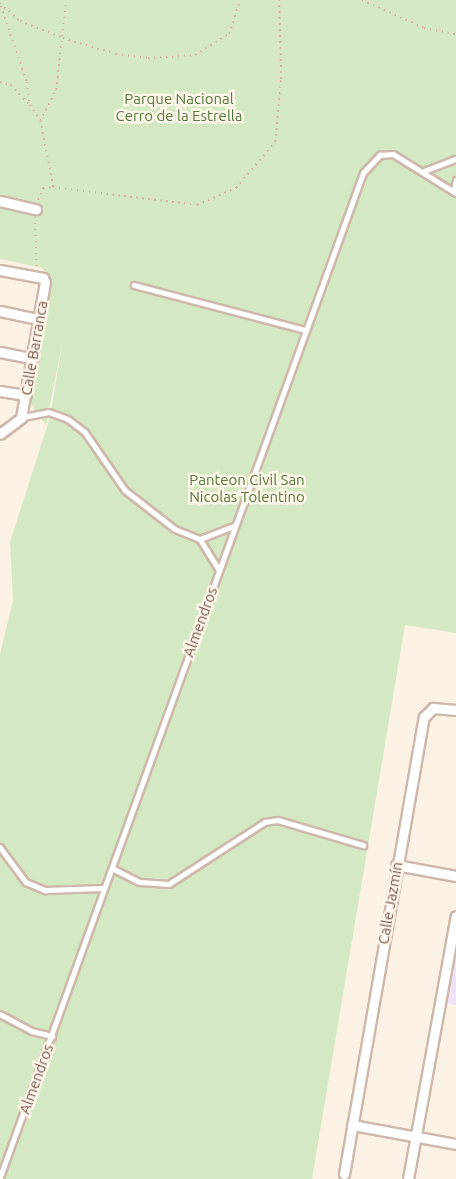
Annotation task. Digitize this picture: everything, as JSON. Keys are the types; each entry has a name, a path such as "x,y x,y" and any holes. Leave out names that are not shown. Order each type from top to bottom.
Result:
{"street":[{"path":"0,201 36,209"},
{"path":"0,270 42,278"},
{"name":"Calle Barranca","path":"21,418 39,319 42,278"},
{"path":"0,311 39,319"},
{"path":"0,352 32,358"},
{"path":"0,390 26,395"},
{"path":"0,434 21,418"},
{"name":"Calle Jazmín","path":"344,1174 396,865 424,717 433,708 456,710"},
{"path":"396,865 455,872"},
{"path":"408,1179 456,916"},
{"path":"352,1125 456,1144"}],"lane":[{"name":"Almendros","path":"0,1178 305,330 370,162 393,154 455,192"},
{"path":"424,171 456,159"},
{"path":"455,192 456,180"},
{"path":"134,285 305,330"},
{"path":"21,418 29,413 49,412 85,432 101,462 153,517 200,539 219,570"},
{"path":"200,539 234,526"},
{"path":"112,868 140,882 169,884 265,822 279,820 363,845"},
{"path":"0,847 26,882 45,890 104,888"},
{"path":"0,1014 32,1031 52,1036"}],"path":[{"path":"40,121 56,90 66,0"},
{"path":"0,4 20,21 63,38 116,54 195,55 229,34 240,0"},
{"path":"42,278 33,236 36,209 42,188 53,187 197,205 236,188 275,142 281,79 279,0"},
{"path":"362,0 424,28 456,34"},
{"path":"0,4 27,82 30,105"},
{"path":"0,82 11,85 30,105 40,121 53,187"}],"shaded area":[{"path":"456,943 456,1005 445,1003"}],"green space":[{"name":"Panteon Civil San Nicolas Tolentino","path":"0,0 456,0 456,633 405,625 312,1179 0,1179 0,654 13,600 10,542 50,417 63,339 46,425 27,399 49,276 42,268 0,259"}],"park label":[{"name":"Parque Nacional Cerro de la Estrella","path":"179,106"}]}
